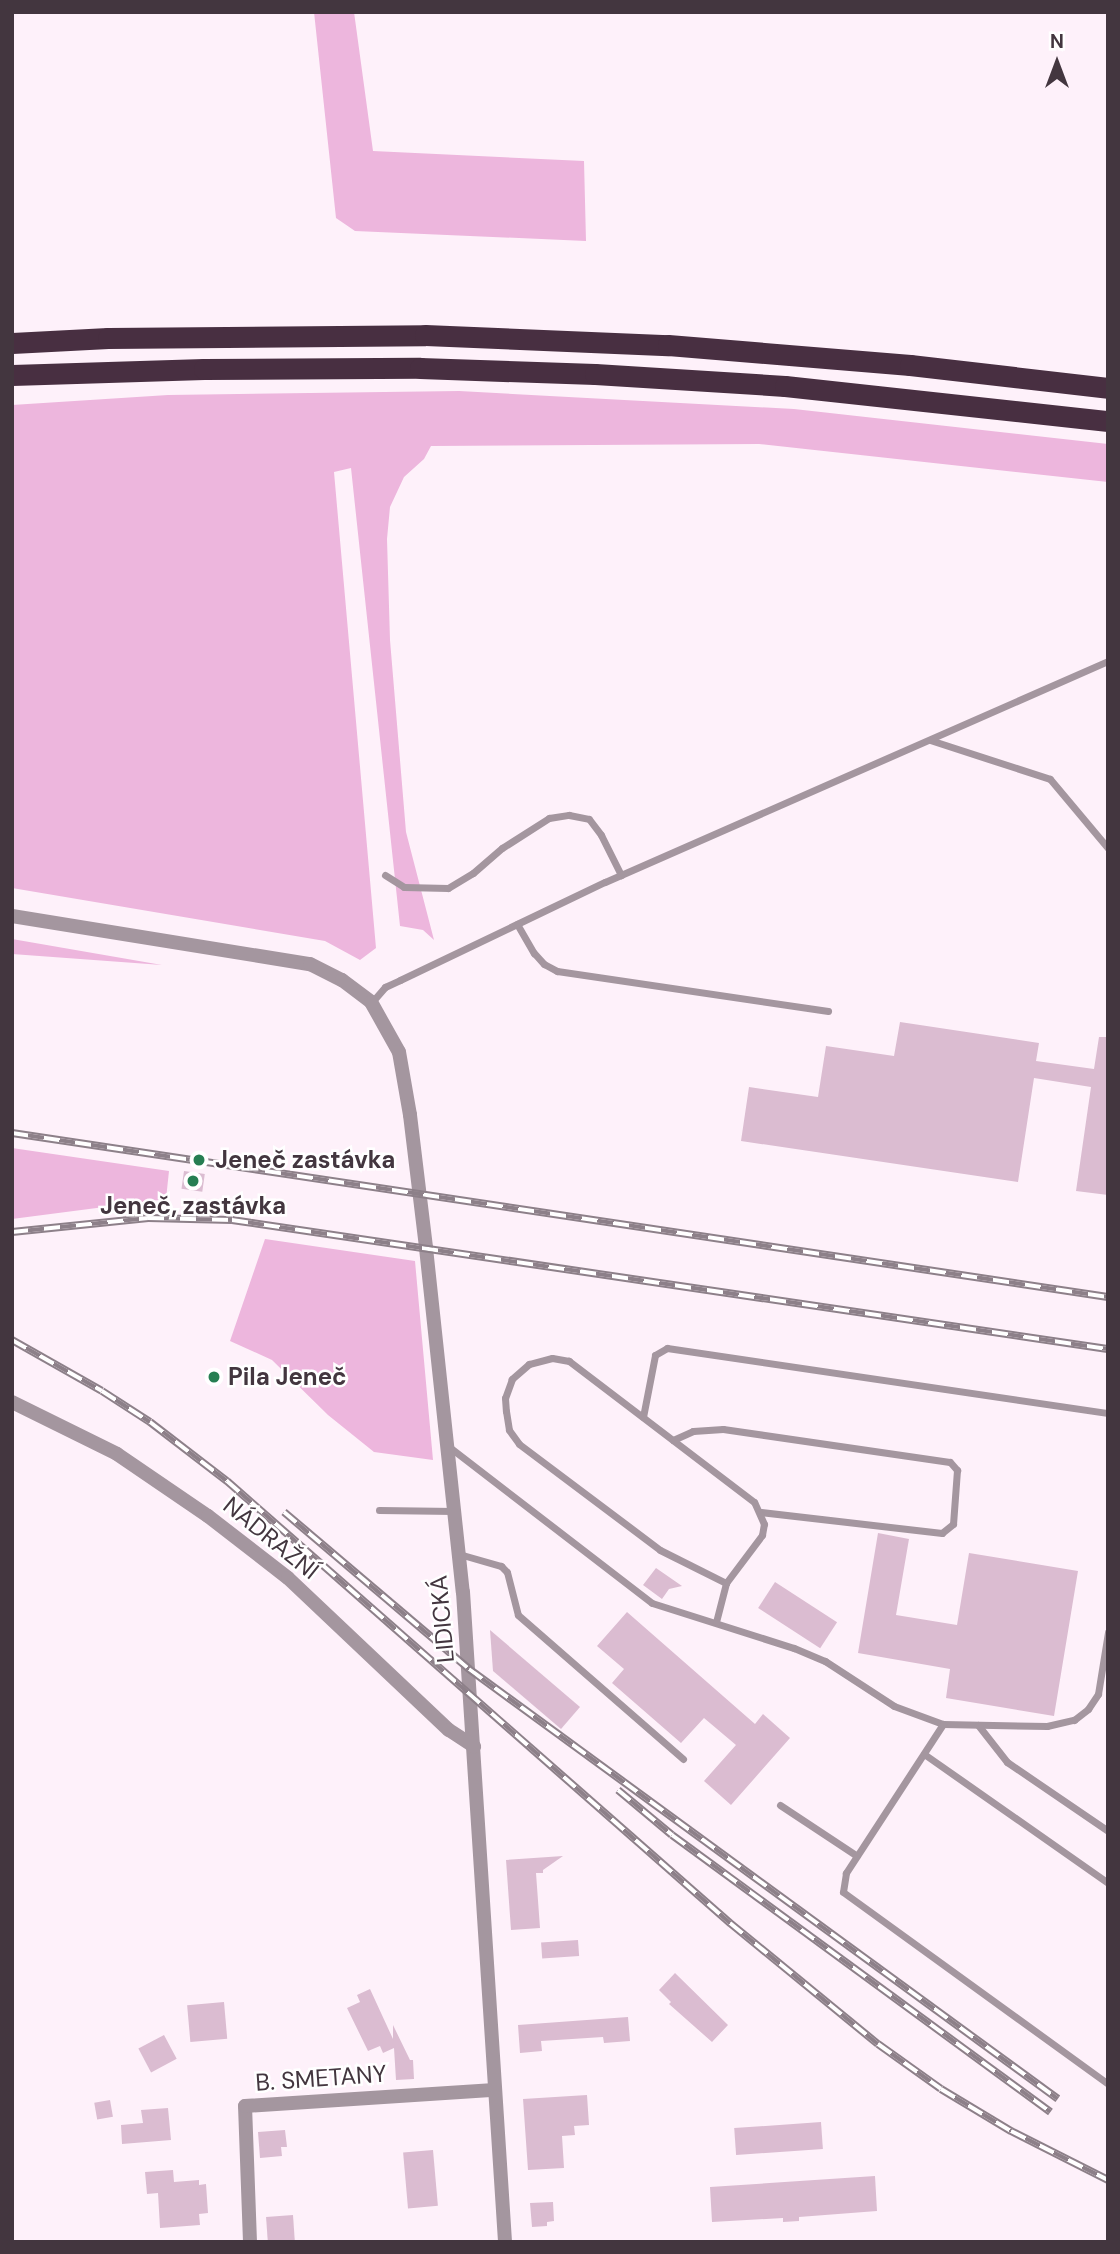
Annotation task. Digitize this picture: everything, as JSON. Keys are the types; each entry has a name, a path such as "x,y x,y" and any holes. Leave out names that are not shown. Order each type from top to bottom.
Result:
{"highway":[{"path":"12,343 108,338 425,335 668,345 910,365 1108,388"},
{"path":"12,375 204,369 407,368 595,374 785,386 1108,421"}],"street":[{"path":"12,916 310,964 342,980 371,1002"},
{"name":"LIDICKÁ","path":"371,1002 399,1052 410,1115 455,1511 474,1746 505,2242"},
{"name":"NÁDRAŽNÍ","path":"12,1402 117,1454 208,1516 288,1578 449,1731 474,1746"},
{"name":"B. SMETANY","path":"250,2242 245,2106 495,2090"}],"lane":[{"path":"371,1002 385,987 621,875 1108,661"},
{"path":"929,739 1049,779 1108,848"},
{"path":"385,875 404,887 448,888 473,873 502,848 549,818 569,815 589,819 621,875"},
{"path":"517,924 534,953 544,964 557,971 828,1011"},
{"path":"643,1417 654,1355 667,1348 1108,1413"},
{"path":"716,1622 726,1583 762,1535 764,1524 761,1512 754,1502 569,1361 552,1358 529,1364 512,1379 505,1398 509,1430 519,1444 660,1550 726,1583"},
{"path":"673,1440 693,1431 723,1429 950,1462 957,1470 953,1524 942,1533 761,1512"},
{"path":"447,1446 652,1603 794,1648 825,1661 894,1706 943,1724 1047,1726 1074,1720 1088,1709 1098,1694 1108,1632"},
{"path":"380,1510 455,1511"},
{"path":"459,1553 501,1566 507,1572 518,1615 683,1759"},
{"path":"1098,1694 1108,1700"},
{"path":"943,1724 857,1856 842,1884 846,1896 1108,2084"},
{"path":"978,1725 1007,1762 1108,1831"},
{"path":"924,1754 1108,1883"},
{"path":"780,1805 857,1856"}],"shaded area":[{"path":"314,12 354,12 373,151 584,161 586,241 355,231 336,218"},
{"path":"459,391 794,409 1108,444 1108,482 759,444 431,446 424,459 404,477 390,507 387,539 390,640 406,832 434,940 423,930 400,926 351,468 334,472 376,948 360,960 325,941 12,888 12,405 168,395"},
{"path":"12,939 162,965 12,954"},
{"path":"12,1148 169,1171 166,1199 12,1219"},
{"path":"265,1239 415,1261 433,1460 374,1452 328,1415 272,1360 230,1341"}],"building":[{"path":"900,1022 1039,1043 1036,1061 1094,1069 1099,1037 1108,1037 1108,1195 1076,1191 1091,1087 1034,1078 1018,1182 741,1141 749,1087 818,1097 826,1046 894,1056"},
{"name":"Jeneč, zastávka","path":"184,1171 205,1174 202,1192 181,1189"},
{"path":"878,1533 909,1539 896,1615 957,1625 969,1553 1078,1571 1054,1716 946,1698 950,1669 858,1653"},
{"path":"656,1568 682,1586 669,1589 662,1599 643,1585"},
{"path":"775,1582 837,1622 820,1648 758,1608"},
{"path":"627,1612 755,1724 763,1714 790,1738 731,1805 704,1781 736,1745 704,1718 681,1743 612,1683 624,1669 597,1646"},
{"path":"490,1630 580,1707 561,1729 493,1671"},
{"path":"563,1856 543,1870 543,1873 536,1873 540,1928 511,1930 506,1860"},
{"path":"578,1940 579,1956 542,1959 541,1943"},
{"path":"675,1973 728,2025 712,2042 669,2004 671,2002 659,1990"},
{"path":"370,1989 393,2039 393,2025 410,2060 413,2060 414,2079 396,2080 394,2048 383,2053 380,2046 368,2051 347,2008 360,2002 357,1995"},
{"path":"224,2002 227,2039 190,2042 187,2005"},
{"path":"628,2017 630,2041 604,2043 603,2037 541,2041 542,2051 520,2053 518,2025"},
{"path":"164,2035 177,2059 151,2072 138,2049"},
{"path":"587,2095 589,2125 574,2126 575,2135 562,2136 564,2168 528,2170 523,2099"},
{"path":"110,2100 113,2117 97,2120 94,2103"},
{"path":"168,2108 171,2140 122,2144 121,2125 143,2123 141,2110"},
{"path":"821,2122 823,2149 736,2155 734,2128"},
{"path":"285,2130 287,2147 281,2147 282,2156 260,2158 258,2132"},
{"path":"433,2150 438,2206 408,2208 403,2153"},
{"path":"173,2170 174,2182 199,2180 199,2185 206,2184 208,2213 199,2214 200,2225 160,2228 158,2193 147,2194 145,2172"},
{"path":"875,2176 877,2211 799,2217 799,2221 783,2222 783,2218 712,2222 710,2187"},
{"path":"553,2202 554,2221 547,2222 547,2226 532,2227 530,2203"},
{"path":"293,2215 295,2242 268,2242 266,2217"}],"railway":[{"path":"12,1133 1108,1297"},
{"path":"12,1232 148,1218 232,1220 1108,1349"},
{"path":"12,1340 102,1391 150,1422 227,1481 730,1923 878,2044 941,2089 1011,2131 1108,2180"},
{"path":"284,1512 469,1669 1058,2099"},
{"path":"618,1790 672,1835 1050,2112"}],"place":[{"name":"Jeneč zastávka","path":"199,1160"},
{"name":"Jeneč, zastávka","path":"193,1181"},
{"name":"Pila Jeneč","path":"214,1377"}]}
